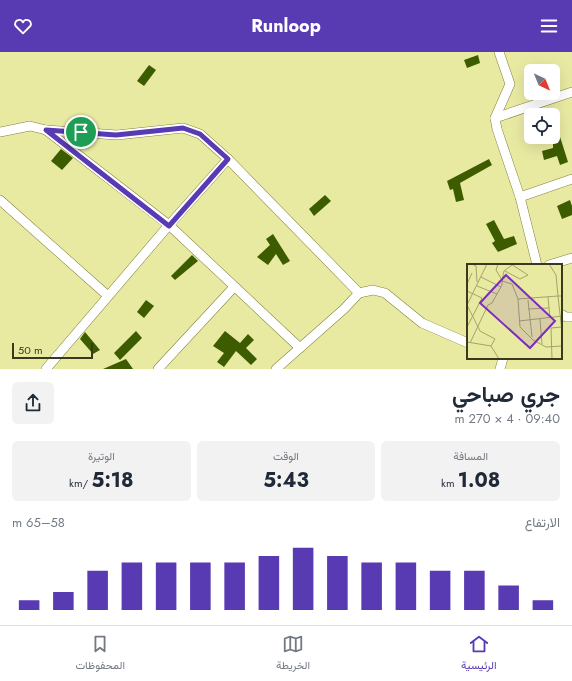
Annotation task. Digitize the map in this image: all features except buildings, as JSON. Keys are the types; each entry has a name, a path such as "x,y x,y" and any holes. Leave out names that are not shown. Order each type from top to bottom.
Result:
{"street":[{"path":"499,52 510,84 496,118 497,129 520,197 537,264"},
{"path":"496,118 572,92"},
{"path":"0,132 30,126 46,130 116,135 183,128 200,134 228,159 359,293"},
{"path":"46,130 169,226 300,348"},
{"path":"59,369 49,366 228,159"},
{"path":"520,197 572,179"},
{"path":"0,200 108,296"},
{"path":"552,264 572,258"},
{"path":"158,369 234,287"},
{"path":"276,369 344,309 359,293 379,290 422,323 467,343"},
{"path":"562,314 572,318"},
{"path":"500,369 503,359"}],"route":[{"path":"183,128 200,134 210,141 228,159 169,226 46,130 81,132 116,135 183,128"}]}
